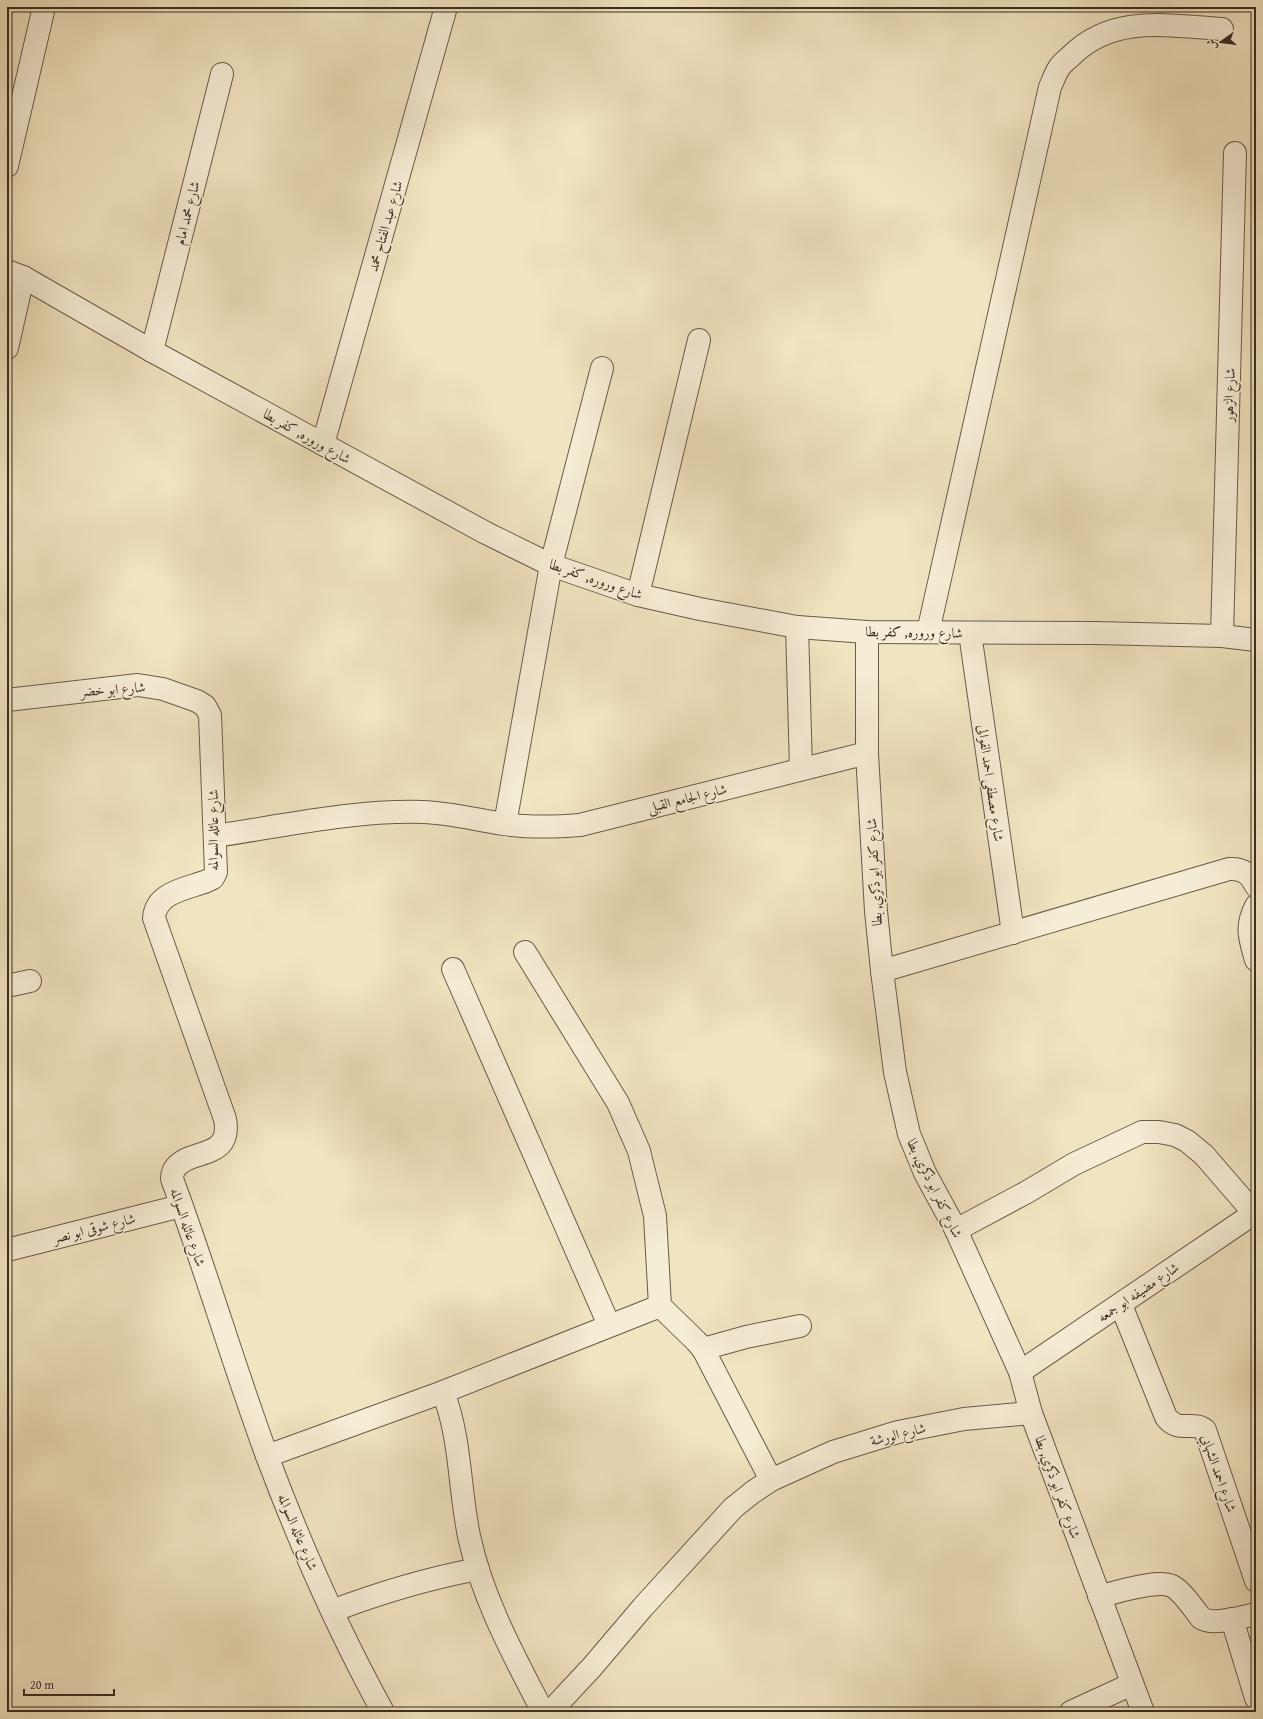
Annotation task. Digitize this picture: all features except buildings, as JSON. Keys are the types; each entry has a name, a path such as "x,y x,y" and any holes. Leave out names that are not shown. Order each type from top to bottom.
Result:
{"street":[{"path":"7,166 44,7"},
{"name":"شارع عبد الفتاح محمد","path":"323,444 446,7"},
{"path":"928,632 1050,87 1059,67 1077,50 1095,37 1116,29 1146,25 1222,29"},
{"name":"شارع محمد امام","path":"152,351 222,74"},
{"name":"شارع الزهور","path":"1222,636 1235,153"},
{"path":"7,348 15,274"},
{"name":"شارع وروره, كفر بطا","path":"15,274 152,351 486,533 551,565 638,595 700,609 797,627 867,632 1096,633 1222,636 1256,640"},
{"path":"638,595 699,340"},
{"path":"505,824 551,565 602,368"},
{"path":"797,627 801,769"},
{"name":"شارع كفر ابو ذكري, بطا","path":"867,632 867,753 876,911 895,1072 909,1134 925,1173 956,1230 1020,1372 1031,1413 1143,1712"},
{"name":"شارع مصطفى احمد الفوالى","path":"970,633 1013,933"},
{"name":"شارع ابو خضر","path":"7,700 138,685 163,689 197,701 205,706 210,715"},
{"name":"شارع عائله السوالمه","path":"210,715 216,872 207,882 164,897 158,902 154,910 154,918 225,1120 226,1128 224,1138 220,1146 180,1163 174,1170 172,1179 267,1456 295,1527 332,1611 383,1712"},
{"name":"شارع الجامع القبلى","path":"214,836 347,816 386,812 458,815 505,824 542,828 580,825 867,753"},
{"path":"882,971 1229,869 1235,868 1247,873 1256,886"},
{"path":"1256,906 1249,925 1249,937 1256,960"},
{"path":"525,952 618,1103 639,1151 655,1216 660,1306 703,1349 771,1480"},
{"path":"453,969 609,1325"},
{"path":"956,1230 1027,1192 1074,1164 1142,1132 1160,1132 1175,1135 1187,1141 1204,1155 1255,1214"},
{"name":"شارع شوقى ابو نصر","path":"7,1250 181,1206"},
{"name":"شارع مضيفه ابو جمعه","path":"1020,1372 1255,1214"},
{"name":"شارع احمد الشهابي","path":"1121,1305 1166,1417 1175,1425 1181,1427 1199,1427 1205,1430 1256,1581"},
{"path":"267,1456 443,1392 660,1306"},
{"path":"703,1349 746,1337 800,1326"},
{"path":"443,1392 451,1412 455,1429 469,1537 478,1569 495,1615 543,1712"},
{"name":"شارع الورشة","path":"550,1712 592,1667 643,1607 733,1508 771,1480 833,1452 898,1432 964,1419 1031,1413"},
{"path":"332,1611 375,1594 405,1585 478,1569"},
{"path":"1099,1596 1155,1584 1168,1585 1176,1590 1205,1621 1217,1622 1256,1614"},
{"path":"1232,1619 1256,1698"},
{"path":"1071,1712 1132,1684"}]}
